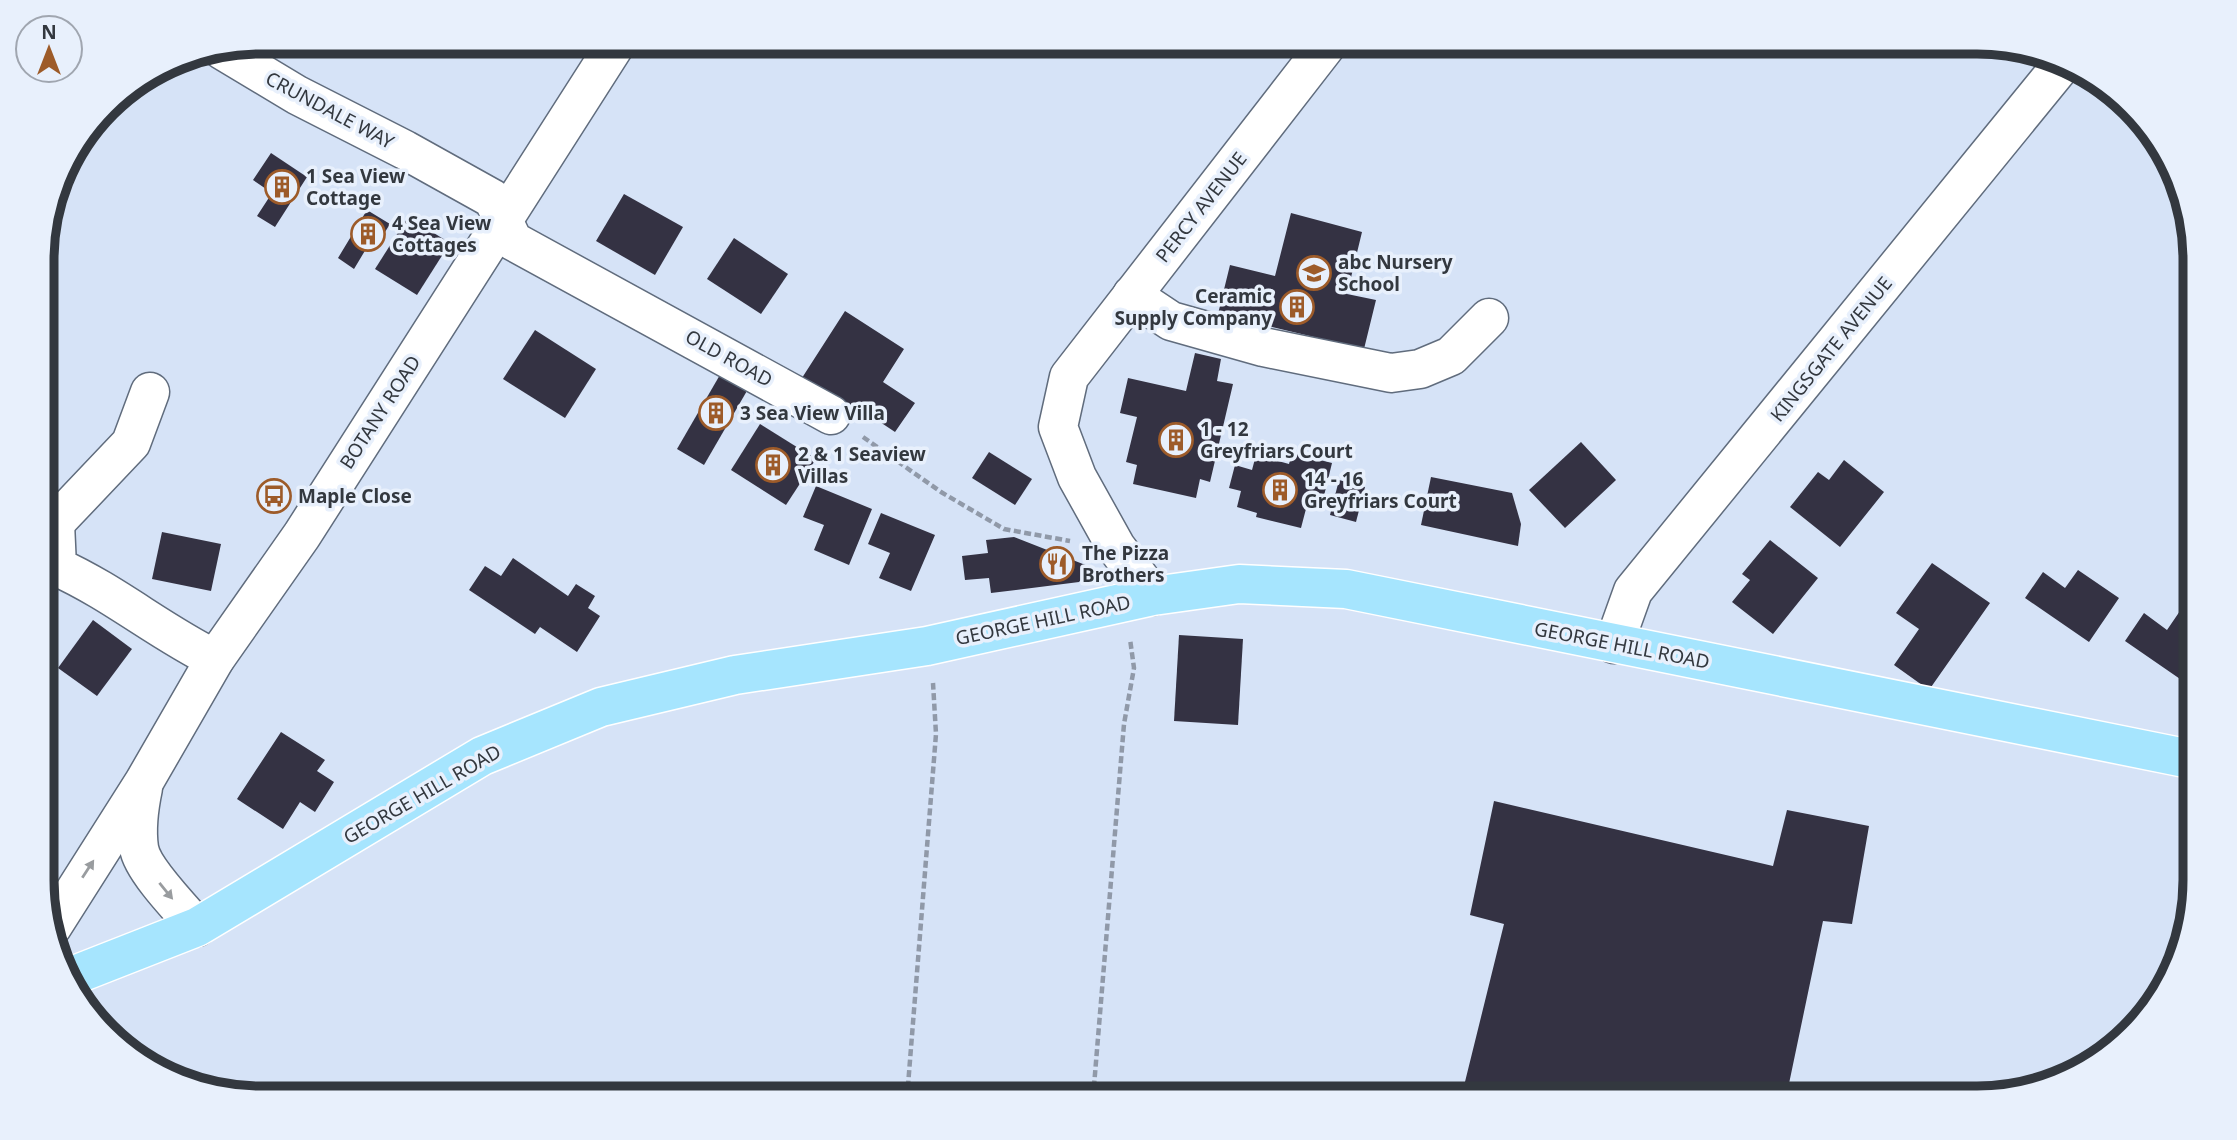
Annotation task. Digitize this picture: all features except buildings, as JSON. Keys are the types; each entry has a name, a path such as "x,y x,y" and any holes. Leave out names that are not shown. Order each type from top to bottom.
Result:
{"main road":[{"name":"GEORGE HILL ROAD","path":"78,974 197,927 482,756 601,706 735,675 927,646 1110,604 1239,584 1346,589 2183,759"}],"street":[{"name":"BOTANY ROAD","path":"58,917 144,782 215,659 302,535 609,54"},
{"name":"PERCY AVENUE","path":"1153,596 1116,547 1077,477 1058,427 1069,377 1319,54"},
{"name":"CRUNDALE WAY","path":"232,56 297,95 493,199 504,218"},
{"name":"KINGSGATE AVENUE","path":"1614,644 1633,591 2057,71"},
{"name":"OLD ROAD","path":"504,218 513,241 831,415"},
{"path":"1132,295 1171,321 1264,346 1391,373 1420,369 1451,356 1489,318"},
{"path":"55,512 131,443 150,392"},
{"path":"54,575 90,582 215,659"},
{"name":"BOTANY ROAD","path":"144,782 138,814 139,851 162,886 197,927"}],"path":[{"path":"831,415 941,492 1003,529 1116,547"},
{"path":"1094,1086 1124,724 1134,668 1129,635 1110,604"},
{"path":"907,1086 936,734 933,683 927,646"}],"place":[{"name":"1 Sea View Cottage","path":"282,187"},
{"name":"4 Sea View Cottages","path":"368,234"},
{"name":"abc Nursery School","path":"1314,273"},
{"name":"Ceramic Supply Company","path":"1297,307"},
{"name":"3 Sea View Villa","path":"716,413"},
{"name":"1 - 12 Greyfriars Court","path":"1176,440"},
{"name":"2 & 1 Seaview Villas","path":"773,465"},
{"name":"14 - 16 Greyfriars Court","path":"1280,490"},
{"name":"Maple Close","path":"274,496"},
{"name":"The Pizza Brothers","path":"1057,564"}]}
